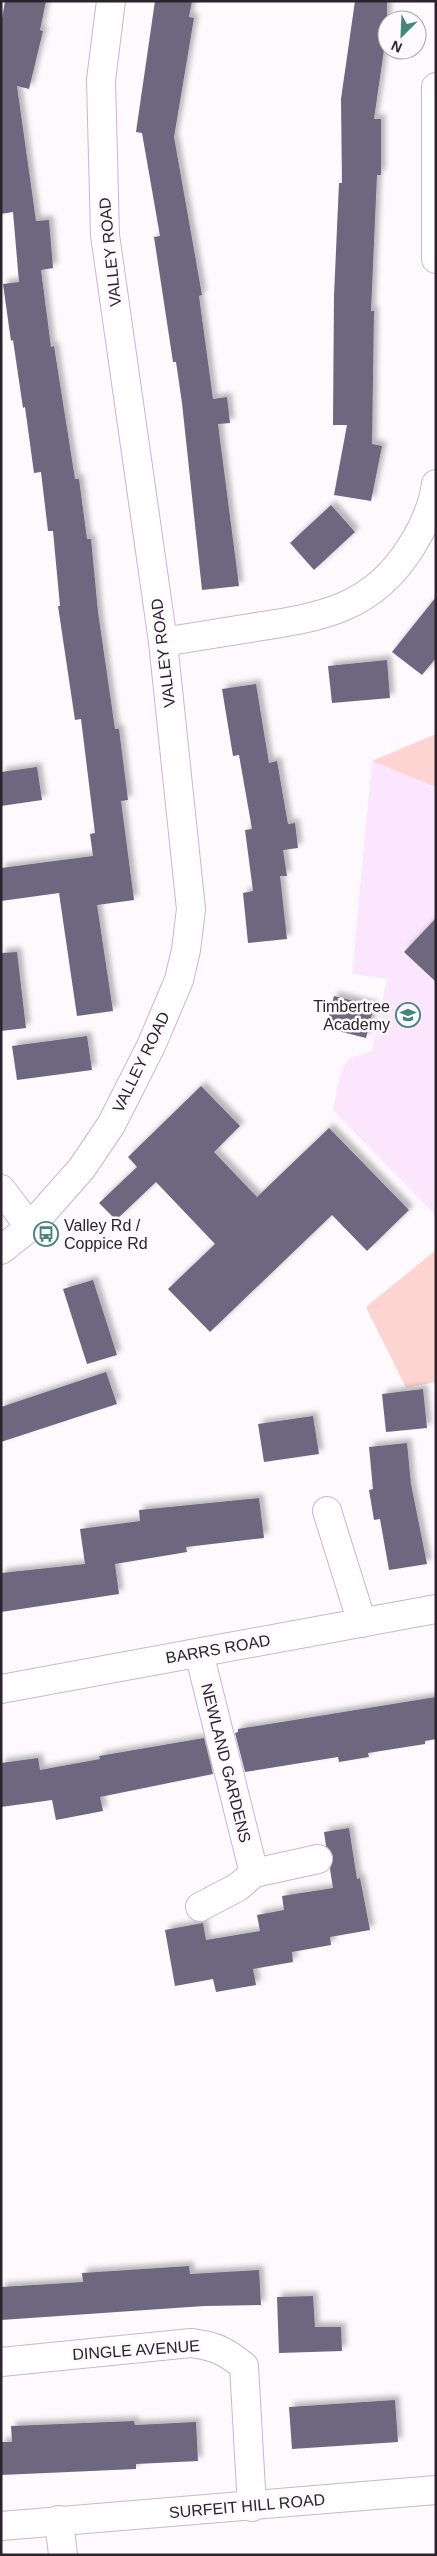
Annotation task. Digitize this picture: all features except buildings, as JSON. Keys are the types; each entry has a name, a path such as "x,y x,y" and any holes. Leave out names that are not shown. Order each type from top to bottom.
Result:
{"street":[{"name":"VALLEY ROAD","path":"1,1250 30,1227 82,1168 111,1125 151,1046 179,980 186,950 191,909 163,642 105,235 100,80 111,1"},
{"path":"436,87 436,259"},
{"path":"163,642 315,618 355,601 389,575 406,556 419,534 429,511 436,484"},
{"path":"1,1189 30,1227"},
{"path":"327,1511 362,1623"},
{"name":"BARRS ROAD","path":"1,1689 436,1609"},
{"name":"NEWLAND GARDENS","path":"199,1653 254,1873"},
{"path":"200,1907 238,1887 254,1873 318,1860"},
{"name":"DINGLE AVENUE","path":"1,2362 191,2343 212,2346 226,2352 244,2366 252,2507"},
{"name":"SURFEIT HILL ROAD","path":"1,2526 59,2520 252,2507 436,2490"},
{"path":"59,2520 63,2555"}],"shaded area":[{"path":"436,734 436,787 372,761"},
{"name":"Timbertree Academy","path":"372,761 436,787 436,1216 333,1110 339,1079 345,1065 349,1059 372,1051 387,979 352,974"},
{"path":"436,1250 436,1382 406,1388 366,1307"}],"place":[{"name":"Timbertree Academy","path":"408,1015"},
{"name":"Valley Rd / Coppice Rd","path":"46,1234"}]}
